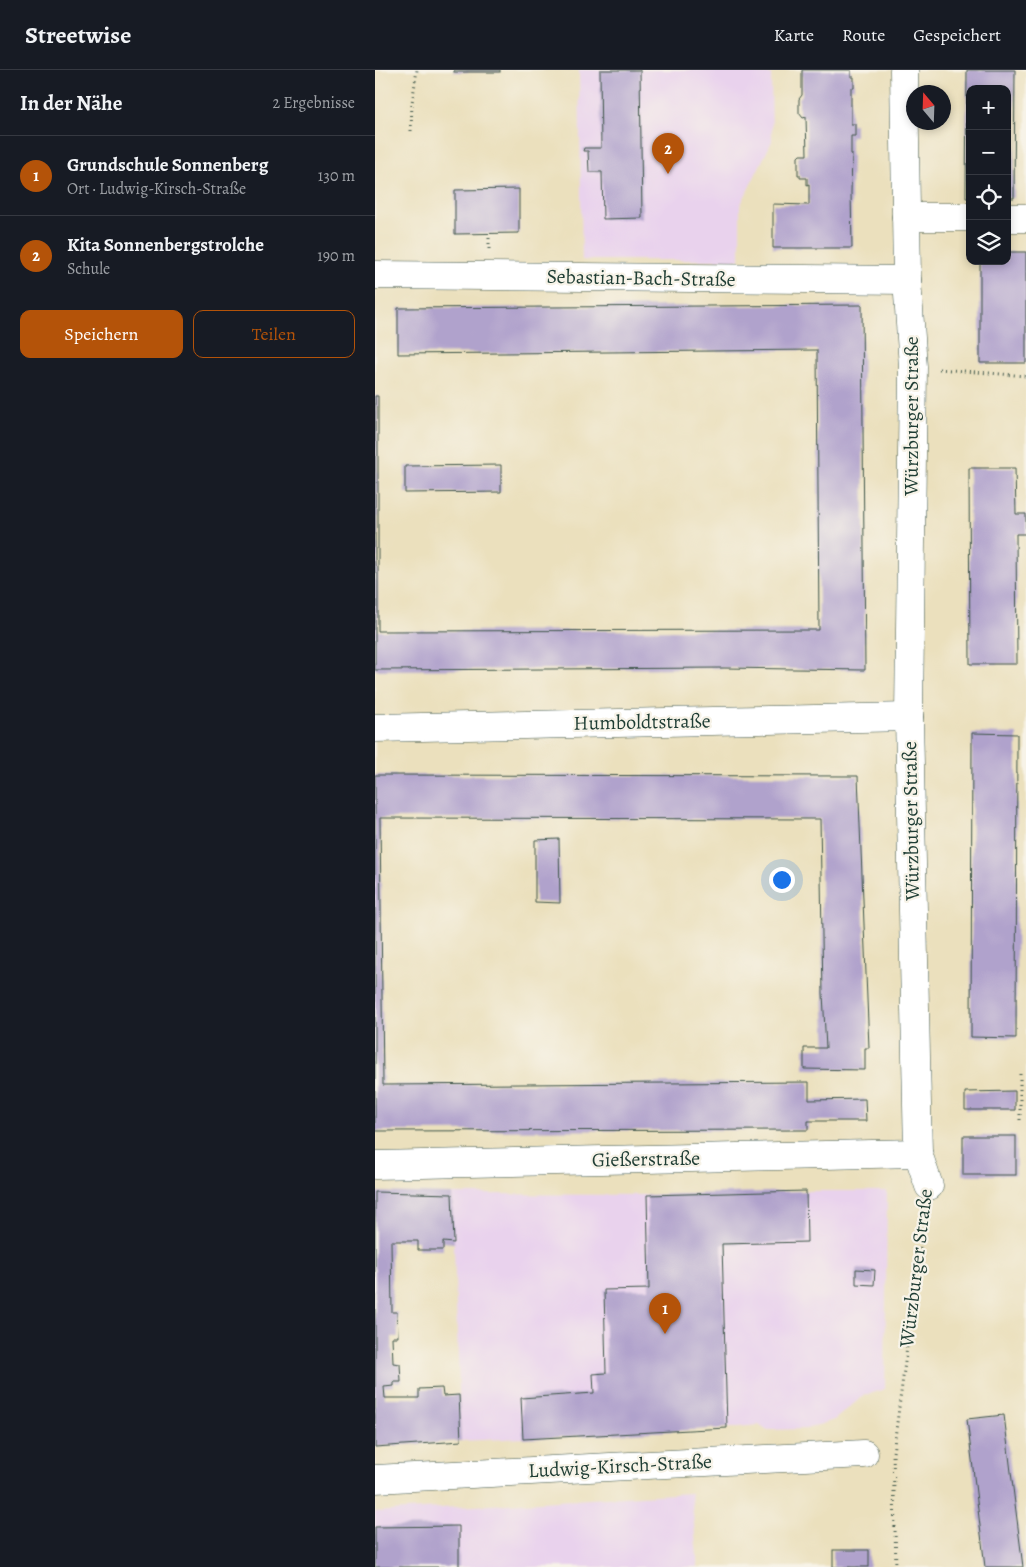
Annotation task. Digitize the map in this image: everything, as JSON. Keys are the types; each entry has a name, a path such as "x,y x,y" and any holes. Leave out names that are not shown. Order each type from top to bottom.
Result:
{"street":[{"name":"Würzburger Straße","path":"904,70 907,280 913,366 909,717 918,1153 929,1186"},
{"path":"906,217 966,218"},
{"path":"1011,218 1026,218"},
{"name":"Sebastian-Bach-Straße","path":"375,275 907,280"},
{"name":"Humboldtstraße","path":"375,728 909,717"},
{"name":"Gießerstraße","path":"375,1165 918,1153"},
{"name":"Ludwig-Kirsch-Straße","path":"375,1479 864,1454"}],"path":[{"path":"411,131 412,102 417,70"},
{"path":"913,366 1026,376"},
{"path":"1020,1074 1021,1124"},
{"name":"Würzburger Straße","path":"896,1567 893,1453 929,1186"}],"shaded area":[{"path":"579,70 754,70 754,73 771,74 772,141 740,206 740,260 582,260"},
{"path":"887,1191 885,1389 863,1396 834,1420 806,1429 766,1430 759,1425 461,1441 452,1194 647,1195"},
{"path":"691,1493 698,1567 375,1567 375,1512"}],"building":[{"path":"454,70 500,70 500,72 454,72"},
{"path":"600,70 640,70 642,218 603,219 602,172 589,172 588,151 583,151 584,148 601,148"},
{"path":"802,70 851,70 851,77 854,77 854,88 851,88 851,124 855,124 855,136 851,136 852,248 773,248 773,204 809,205 809,184 807,185 807,178 800,178 800,175 798,175 798,157 800,155 807,155 806,117 803,118 799,113 799,99 802,95"},
{"path":"967,70 1015,70 1014,198 1011,198 1011,85 967,85"},
{"path":"519,189 519,233 455,234 455,190"},
{"path":"1011,252 1026,252 1026,363 980,363 980,265 1011,265"},
{"path":"862,305 865,670 724,668 375,670 375,396 378,396 378,631 819,630 817,350 398,354 398,308"},
{"path":"501,465 501,492 405,493 405,466"},
{"path":"969,468 1015,468 1016,514 1026,514 1026,534 1016,534 1017,664 970,664"},
{"path":"972,733 1017,734 1016,1038 971,1037"},
{"path":"375,775 858,776 869,1048 865,1048 865,1070 804,1069 804,1048 826,1048 823,994 820,819 380,818 383,1085 809,1082 809,1100 865,1099 866,1121 808,1121 808,1130 375,1131"},
{"path":"559,839 560,903 535,902 535,840"},
{"path":"1015,1091 1015,1110 965,1110 965,1092"},
{"path":"963,1136 1016,1136 1016,1175 963,1175"},
{"path":"806,1191 807,1242 722,1244 727,1428 523,1439 521,1398 594,1393 593,1374 606,1373 604,1290 649,1289 647,1195"},
{"path":"375,1192 452,1194 454,1243 443,1242 443,1250 418,1250 418,1241 391,1241 392,1312 397,1312 398,1337 392,1337 393,1363 400,1364 401,1382 394,1382 394,1386 384,1387 385,1398 419,1398 419,1389 442,1388 443,1396 459,1395 461,1441 375,1447"},
{"path":"856,1269 875,1270 874,1285 856,1284"},
{"path":"1004,1415 1023,1567 985,1567 967,1419"},
{"path":"459,1526 459,1567 375,1567 375,1527"},
{"path":"833,1550 869,1550 869,1567 833,1567"}],"place":[{"name":"Kita Sonnenbergstrolche","path":"668,174"},
{"name":"Grundschule Sonnenberg","path":"665,1334"}]}
